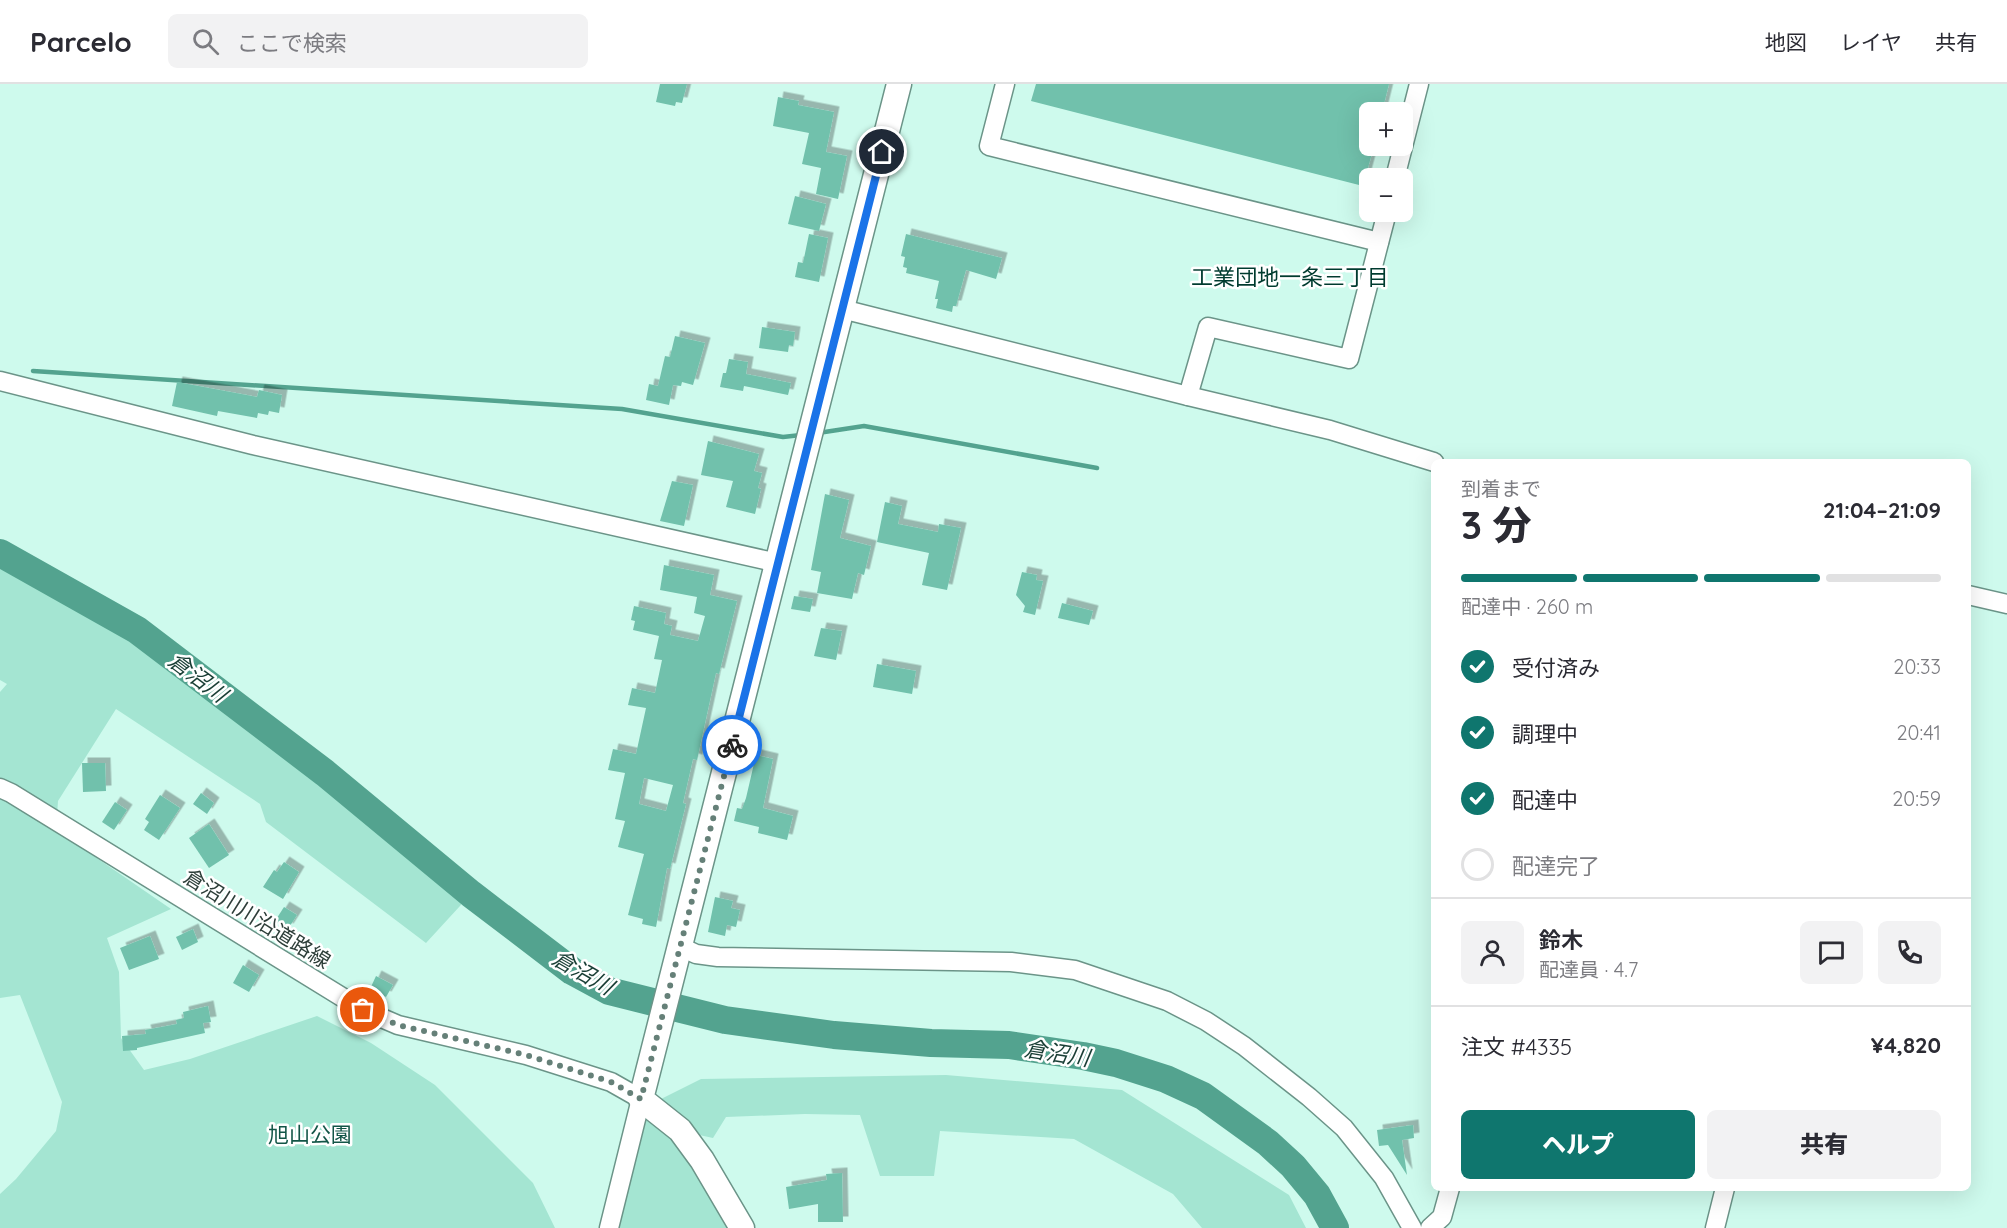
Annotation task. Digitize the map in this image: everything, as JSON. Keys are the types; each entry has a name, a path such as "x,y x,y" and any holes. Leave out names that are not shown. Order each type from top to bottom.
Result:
{"main road":[{"path":"742,1228 702,1160 680,1130 641,1099 898,84"}],"street":[{"path":"1005,84 989,146 1379,242"},
{"path":"1398,168 1419,84"},
{"path":"1188,396 1208,327 1348,359 1384,222"},
{"path":"842,309 1330,430 1431,461"},
{"path":"0,381 253,445 778,563"},
{"path":"1971,596 2007,604"},
{"name":"倉沼川川沿道路線","path":"0,788 363,1010 398,1025 526,1055 611,1082 641,1099"},
{"path":"681,947 696,954 718,957 1011,962 1075,970 1167,1001 1206,1021 1244,1046 1344,1128 1384,1178 1412,1228"},
{"path":"609,1228 641,1099"},
{"path":"1430,1228 1442,1217 1449,1191"},
{"path":"1715,1228 1724,1191"}],"green space":[{"name":"旭山公園","path":"0,553 137,630 325,773 471,894 426,943 266,822 260,804 116,709 58,801 56,830 171,909 107,938 119,972 121,1038 144,1070 190,1059 317,1016 371,1043 435,1085 533,1183 555,1228 0,1228 0,1194 16,1179 56,1131 62,1102 20,995 0,998 0,692 7,684 0,680"},
{"path":"946,1075 1122,1090 1289,1195 1306,1228 1202,1228 1173,1194 1074,1139 940,1131 934,1176 880,1176 860,1115 805,1114 726,1117 713,1138 681,1131 738,1228 609,1228 649,1105 701,1079"}],"building":[{"path":"660,84 687,84 682,103 676,102 675,106 656,102"},
{"path":"1036,84 1389,84 1384,102 1359,102 1359,156 1371,156 1368,168 1359,168 1359,185 1031,101"},
{"path":"778,97 799,101 798,105 834,112 826,152 847,156 838,199 816,194 821,168 802,164 809,133 773,126"},
{"path":"795,196 826,204 819,231 788,224"},
{"path":"809,234 828,238 819,282 795,277 798,262 803,263"},
{"path":"906,234 1002,258 996,279 966,270 956,306 953,306 952,312 936,308 938,299 935,299 939,281 906,273 907,268 903,267 905,257 901,256"},
{"path":"762,327 795,332 793,346 789,345 788,352 759,348"},
{"path":"675,336 705,343 693,385 682,382 681,386 673,385 669,405 646,400 649,384 658,386 665,356 670,357"},
{"path":"729,359 748,362 746,374 791,383 788,395 744,386 743,391 720,387"},
{"path":"177,382 257,397 259,390 282,395 279,413 269,411 268,415 258,413 257,418 218,411 217,416 172,406"},
{"path":"708,441 759,454 754,471 762,473 758,488 761,489 755,514 726,507 733,481 701,475"},
{"path":"672,481 693,485 684,526 660,521"},
{"path":"825,494 849,500 840,538 871,546 864,575 858,573 852,599 817,593 821,572 811,570"},
{"path":"885,502 902,506 898,524 938,532 939,524 961,528 947,590 922,585 929,553 877,542"},
{"path":"664,565 714,575 710,595 737,601 719,674 716,673 697,760 693,759 683,803 686,804 670,869 667,868 656,927 642,924 643,919 628,915 644,854 618,847 625,821 615,819 625,773 608,770 613,749 636,754 646,708 628,705 632,688 655,693 662,660 654,659 659,636 633,630 635,621 631,620 634,606 666,613 664,624 672,626 670,635 698,641 705,616 694,613 697,597 660,590","holes":["644,778 673,785 666,811 639,804"]},
{"path":"1022,572 1037,575 1036,580 1043,581 1035,615 1023,612 1025,606 1016,595"},
{"path":"794,596 813,599 810,612 791,609"},
{"path":"1062,603 1093,611 1089,625 1058,618"},
{"path":"821,628 842,631 836,660 814,656"},
{"path":"877,664 916,671 912,694 873,687"},
{"path":"756,755 773,759 763,808 793,816 787,840 758,833 759,827 734,821 737,808 742,809 746,798"},
{"path":"82,763 105,763 106,791 83,792"},
{"path":"201,793 214,803 207,814 193,804"},
{"path":"160,795 180,808 159,840 144,830 149,822 145,819"},
{"path":"115,802 127,810 114,830 102,822"},
{"path":"209,824 229,855 209,868 189,838"},
{"path":"284,862 299,872 283,899 263,887 274,870 277,872"},
{"path":"715,897 733,901 731,908 740,910 736,927 727,925 725,936 708,932"},
{"path":"284,907 297,915 288,929 275,921"},
{"path":"193,929 198,942 182,950 176,937"},
{"path":"150,936 159,959 129,970 120,948"},
{"path":"243,965 259,975 249,992 233,983"},
{"path":"376,976 393,985 386,997 370,989"},
{"path":"208,1006 211,1022 203,1023 205,1033 137,1048 137,1050 123,1051 122,1036 146,1034 145,1030 177,1024 176,1020 184,1018 183,1012"},
{"path":"1413,1125 1414,1138 1402,1140 1407,1175 1388,1145 1379,1146 1377,1130"},
{"path":"842,1173 843,1222 818,1222 818,1204 789,1209 786,1187 827,1180 826,1174"}],"waterway":[{"path":"33,371 622,409 783,437 801,435"},
{"path":"818,433 864,426 1097,468"},
{"name":"倉沼川","path":"0,553 137,630 325,773 471,894 572,971 609,991 725,1020 834,1035 931,1043 1009,1045 1116,1063 1166,1079 1203,1096 1268,1143 1293,1166 1317,1195 1335,1228"}],"way so far":[{"path":"363,1010 398,1025 526,1055 611,1082 641,1099 732,745"}],"district":[{"name":"工業団地一条三丁目","path":"1290,277"}],"route":[{"path":"732,745 882,152"}]}
